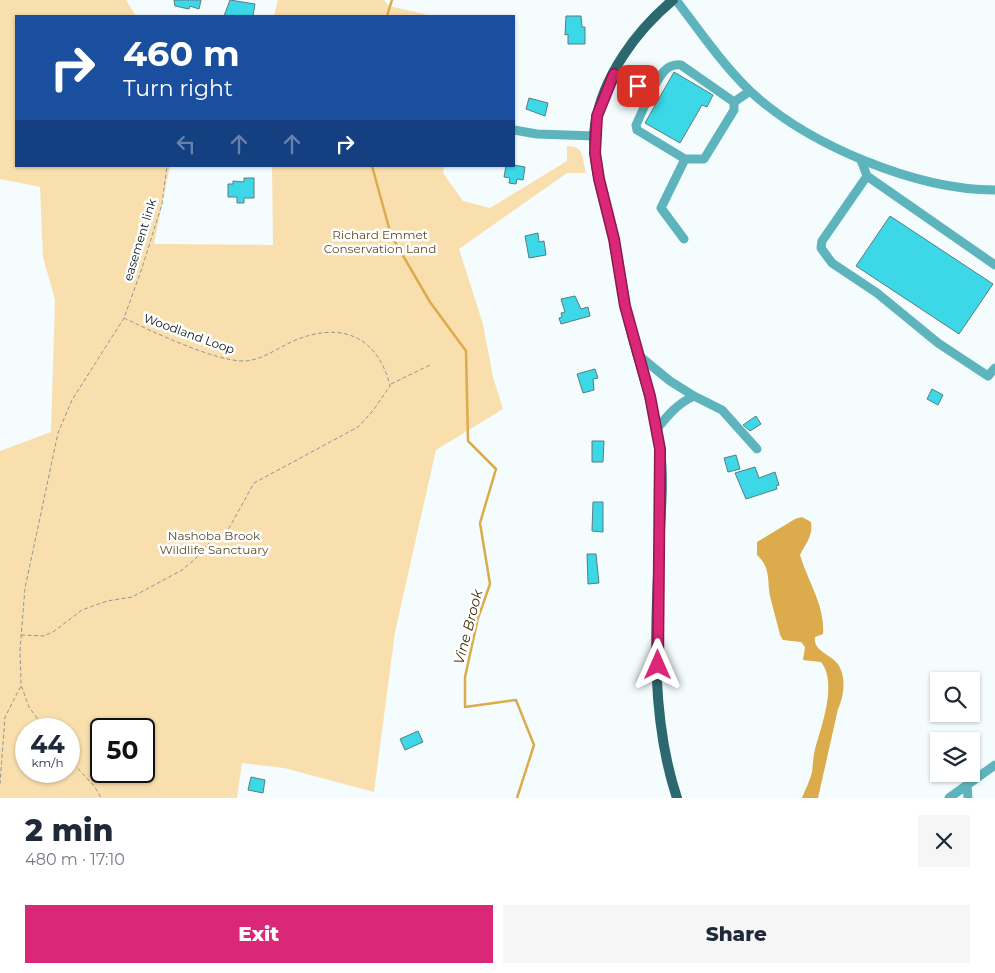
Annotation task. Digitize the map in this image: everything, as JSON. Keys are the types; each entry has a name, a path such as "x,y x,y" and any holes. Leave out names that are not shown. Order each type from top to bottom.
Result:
{"main road":[{"path":"674,0 641,29 614,74 597,116 594,136 599,179 614,239 625,306 650,396 661,468 657,598 659,722 669,773 677,798"}],"street":[{"path":"674,0 750,91 794,123 840,150 879,168 925,179 995,190"},
{"path":"674,64 681,65 734,102 734,110 704,159 685,159 637,130 636,125 651,92 666,68 674,64"},
{"path":"614,74 651,92"},
{"path":"734,102 750,91"},
{"path":"515,130 537,134 594,136"},
{"path":"684,239 662,208 685,159"},
{"path":"861,160 867,176 995,265"},
{"path":"867,176 822,241 820,248 823,254 832,263 877,293 938,343 988,376 995,368"},
{"path":"637,354 694,396 722,410 758,450"},
{"path":"656,430 672,410 694,396"},
{"path":"949,798 995,765"},
{"path":"967,785 968,798"}],"path":[{"name":"easement link","path":"124,318 162,204 167,167"},
{"name":"Woodland Loop","path":"124,318 161,336 231,360 247,361 301,338 337,333 369,343 386,368 390,384"},
{"path":"37,718 29,707 21,685 21,635 25,588 58,433 72,400 124,318"},
{"path":"21,635 43,636 53,632 82,610 107,601 132,597 155,587 182,570 211,541 228,530 254,483 358,427 372,412 390,384 430,365"},
{"path":"0,784 5,717 21,685"},
{"path":"80,771 95,787 101,798"}],"green space":[{"name":"Nashoba Brook Wildlife Sanctuary","path":"0,0 126,0 135,15 15,15 15,167 170,167 154,244 273,245 272,167 444,167 443,173 463,201 490,208 567,161 567,146 577,148 582,154 586,173 567,173 459,249 483,324 493,377 503,409 436,450 395,632 374,792 284,768 242,763 237,798 0,798 0,451 51,432 55,300 43,257 40,187 0,179"},
{"path":"278,0 384,0 389,6 429,15 274,15"}],"shaded area":[{"path":"802,517 811,522 811,532 800,555 819,603 823,623 823,634 815,637 815,642 819,649 837,663 842,674 844,686 818,798 802,798 812,772 814,752 827,705 828,681 826,671 821,662 803,660 805,647 801,642 783,640 780,635 770,596 768,574 765,565 757,555 757,542 795,519"}],"building":[{"path":"174,0 201,0 199,9 190,6 189,9 175,6"},
{"path":"230,0 255,4 253,15 224,15"},
{"path":"566,16 581,16 582,27 585,27 585,44 568,44 568,34 565,35"},
{"path":"674,72 713,95 707,107 702,105 680,143 645,123"},
{"path":"529,98 548,103 545,116 526,109"},
{"path":"515,165 525,167 523,180 517,179 516,184 509,183 510,178 504,177 506,167 515,167"},
{"path":"244,178 254,178 254,198 244,198 244,203 237,203 237,197 228,197 228,184 233,184 233,181 244,182"},
{"path":"890,216 993,284 959,334 856,266"},
{"path":"538,233 539,242 544,241 546,255 529,258 525,236"},
{"path":"575,296 581,309 588,307 590,316 561,324 559,318 562,317 561,313 565,312 561,299"},
{"path":"595,369 598,378 593,379 594,390 583,393 577,374"},
{"path":"932,389 943,395 938,405 927,399"},
{"path":"756,416 761,424 750,431 743,425"},
{"path":"592,441 604,441 603,462 592,462"},
{"path":"736,455 740,469 728,472 724,458"},
{"path":"755,467 759,478 775,472 779,485 776,486 777,489 746,499 735,473"},
{"path":"593,502 603,502 603,532 592,531"},
{"path":"587,554 596,554 599,583 588,584"},
{"path":"418,731 423,742 405,750 400,739"},
{"path":"251,777 265,780 263,793 248,790"}],"waterway":[{"name":"Vine Brook","path":"387,15 392,0"},
{"name":"Vine Brook","path":"372,167 391,235 430,302 466,351 468,441 496,469 480,523 490,584 478,618 465,677 465,707 516,700 534,745 517,798"}],"route":[{"path":"638,86 614,74 597,116 594,136 599,179 614,239 625,306 650,396 660,449 661,503 657,598 658,665"}],"park label":[{"name":"Richard Emmet Conservation Land","path":"380,242"}]}
